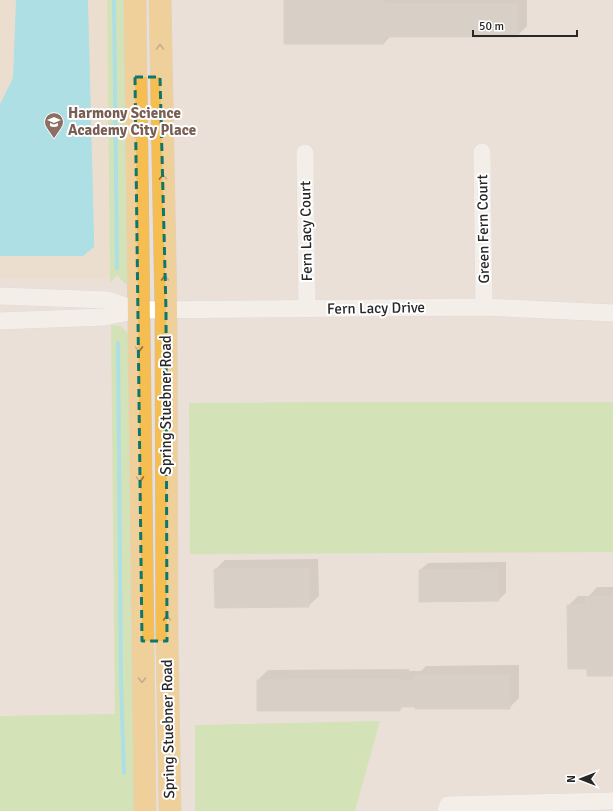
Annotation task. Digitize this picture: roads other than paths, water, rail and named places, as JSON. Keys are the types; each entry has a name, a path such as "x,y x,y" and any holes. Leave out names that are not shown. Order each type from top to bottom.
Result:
{"main road":[{"name":"Spring Stuebner Road","path":"135,0 145,811"},
{"name":"Spring Stuebner Road","path":"160,0 160,77 166,310 167,641 170,811"},
{"path":"136,77 160,77"},
{"path":"142,642 167,641"}],"street":[{"name":"Green Fern Court","path":"482,152 484,307"},
{"name":"Fern Lacy Court","path":"305,153 307,308"},
{"path":"0,296 108,300 138,310"},
{"name":"Fern Lacy Drive","path":"138,310 484,307 613,313"},
{"path":"0,320 104,317 138,310"},
{"path":"447,808 613,801"}],"water":[{"name":"Harmony Science Academy City Place","path":"16,0 88,0 94,247 83,256 0,256 0,104 13,78"}],"waterway":[{"path":"114,0 117,268"},
{"path":"118,343 121,681 124,773"}],"place":[{"name":"Harmony Science Academy City Place","path":"54,139"}]}
